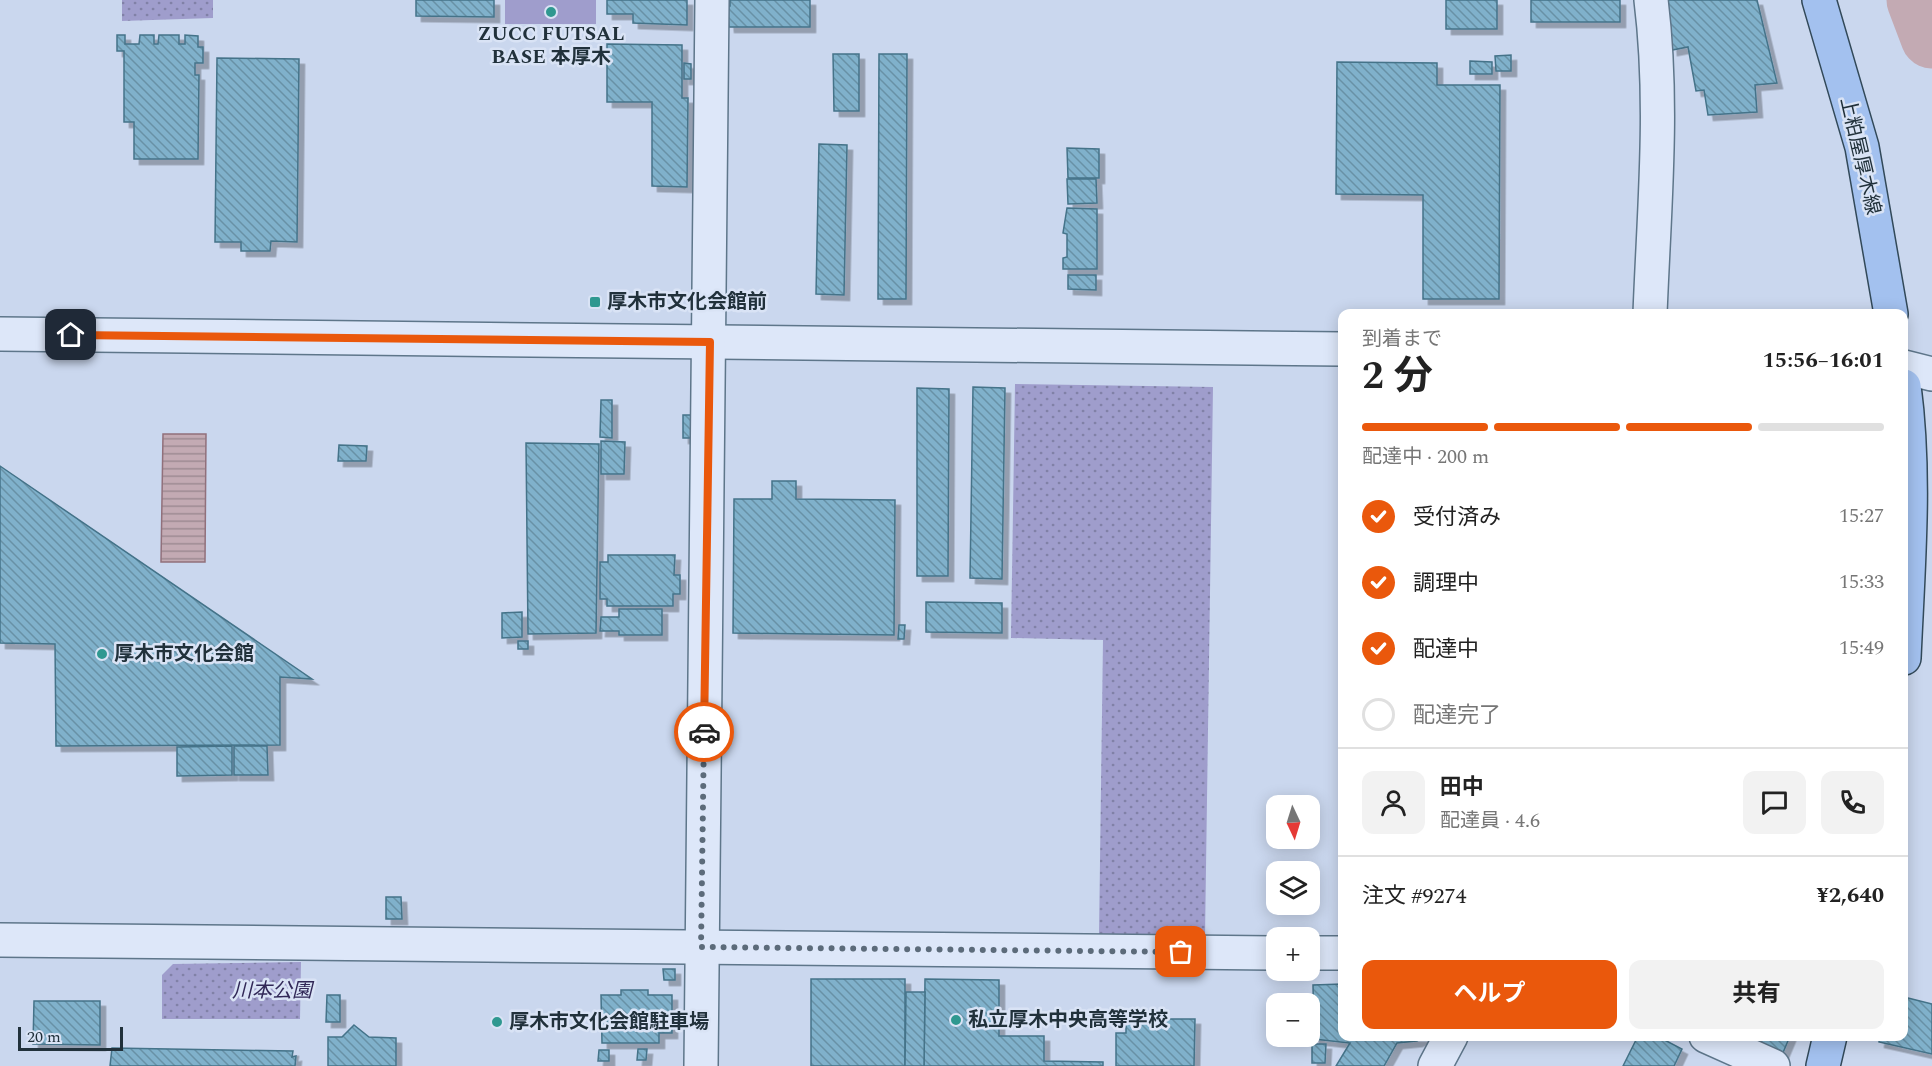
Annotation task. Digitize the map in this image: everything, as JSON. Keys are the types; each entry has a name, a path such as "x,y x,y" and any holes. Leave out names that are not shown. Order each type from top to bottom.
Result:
{"main road":[{"name":"上粕屋厚木線","path":"1820,0 1862,147 1890,309"},
{"path":"1908,435 1922,496 1908,622"},
{"path":"1823,1066 1829,1041"}],"street":[{"path":"701,1066 712,0"},
{"path":"1650,309 1657,129 1656,40 1651,0"},
{"path":"0,334 1338,349"},
{"path":"1908,368 1932,374"},
{"path":"0,940 1266,953"},
{"path":"1320,953 1338,953"},
{"path":"1435,1066 1448,1041"},
{"path":"1717,1041 1773,1066"}],"green space":[{"path":"122,0 213,0 213,18 122,21"},
{"name":"ZUCC FUTSAL BASE 本厚木","path":"505,0 596,0 596,24 505,24"},
{"path":"1015,384 1213,387 1205,937 1099,935 1103,640 1011,638"},
{"name":"川本公園","path":"301,962 300,1019 162,1019 162,975 173,964"}],"shaded area":[{"path":"163,434 206,434 205,562 161,562"}],"building":[{"path":"416,0 494,0 494,17 416,16"},
{"path":"607,0 687,0 687,25 633,23 633,14 607,14"},
{"path":"730,0 810,0 810,27 729,27 727,6 730,6"},
{"path":"1446,0 1497,0 1497,29 1446,29"},
{"path":"1531,0 1620,0 1620,22 1531,22"},
{"path":"1667,0 1757,0 1777,83 1755,85 1757,112 1708,115 1704,90 1696,91 1688,47 1672,50"},
{"path":"117,35 125,35 125,44 139,44 140,35 154,35 154,44 158,44 159,35 179,35 179,44 185,44 185,35 198,36 198,47 203,47 203,63 195,63 195,75 199,75 198,159 134,159 134,122 124,122 124,51 117,51"},
{"path":"607,44 682,45 682,98 688,98 687,187 652,186 652,102 607,102"},
{"path":"833,54 859,54 859,111 834,111"},
{"path":"879,54 907,54 906,299 878,299"},
{"path":"1511,55 1511,71 1496,71 1495,56"},
{"path":"217,58 299,59 297,242 271,241 270,251 241,251 241,242 215,242"},
{"path":"1470,61 1492,62 1492,74 1470,74"},
{"path":"1337,62 1437,63 1437,85 1500,85 1499,299 1423,299 1423,195 1336,194"},
{"path":"684,63 691,64 691,79 684,79"},
{"path":"819,144 847,145 844,295 816,294"},
{"path":"1067,148 1099,149 1099,178 1068,178"},
{"path":"1067,179 1096,179 1097,203 1068,204"},
{"path":"1067,208 1097,209 1097,269 1063,269 1063,258 1067,257 1067,234 1063,233"},
{"path":"1068,275 1096,275 1096,290 1068,289"},
{"path":"973,387 1005,388 1002,579 970,578"},
{"path":"917,388 949,389 948,576 917,576"},
{"path":"601,400 612,400 612,438 600,437"},
{"path":"683,415 692,415 693,438 683,438"},
{"path":"601,441 625,442 624,474 601,474"},
{"path":"526,443 599,444 596,633 528,634"},
{"path":"339,445 367,446 366,461 338,461"},
{"name":"厚木市文化会館","path":"0,466 312,679 280,677 280,745 56,746 55,644 0,643"},
{"path":"772,481 796,481 796,499 895,500 894,635 733,633 734,499 772,499"},
{"path":"608,555 675,555 674,575 680,575 680,594 673,594 673,606 607,606 607,599 600,599 600,562 608,562"},
{"path":"926,602 1002,603 1002,633 926,632"},
{"path":"619,609 662,609 662,635 619,635 619,631 600,631 601,617 619,617"},
{"path":"522,612 522,637 502,638 502,613"},
{"path":"899,625 905,625 904,639 898,639"},
{"path":"518,641 528,641 528,649 518,649"},
{"path":"232,746 232,775 177,776 177,747"},
{"path":"234,746 267,746 268,775 234,775"},
{"path":"386,897 401,897 402,919 386,919"},
{"path":"663,969 675,969 675,980 664,980"},
{"path":"811,979 905,979 905,1066 811,1066"},
{"path":"925,979 999,980 999,1036 1044,1036 1044,1061 1103,1062 1103,1066 924,1066"},
{"path":"1338,984 1338,1041 1417,1041 1397,1043 1384,1066 1336,1066 1350,1043 1320,1040 1320,993 1313,993 1313,985"},
{"path":"621,990 648,990 648,995 672,995 672,1033 659,1033 659,1043 602,1043 601,995 621,995"},
{"path":"906,992 925,992 924,1066 905,1066"},
{"path":"327,995 340,995 340,1022 326,1022"},
{"path":"1908,998 1932,1004 1932,1054 1879,1042 1908,1041"},
{"path":"34,1001 100,1001 100,1045 33,1044"},
{"path":"1126,1019 1195,1019 1194,1066 1116,1066 1116,1033 1126,1033"},
{"path":"354,1025 369,1037 396,1038 396,1066 328,1066 328,1037 342,1037"},
{"path":"1636,1041 1667,1041 1682,1049 1674,1066 1623,1066"},
{"path":"1754,1041 1788,1041 1782,1055 1753,1043"},
{"path":"1326,1044 1325,1063 1312,1063 1312,1047"},
{"path":"112,1048 293,1051 292,1057 296,1056 295,1066 110,1066"},
{"path":"638,1049 647,1049 646,1060 637,1060"},
{"path":"599,1050 609,1050 609,1061 598,1061"}],"waterway":[{"path":"1918,0 1932,37"}],"way so far":[{"path":"704,732 701,947 1181,952"}],"place":[{"name":"ZUCC FUTSAL BASE 本厚木","path":"551,12"},
{"name":"厚木市文化会館前","path":"595,302"},
{"name":"厚木市文化会館","path":"102,654"},
{"name":"私立厚木中央高等学校","path":"956,1020"},
{"name":"厚木市文化会館駐車場","path":"497,1022"}],"route":[{"path":"71,335 710,342 704,732"}]}
